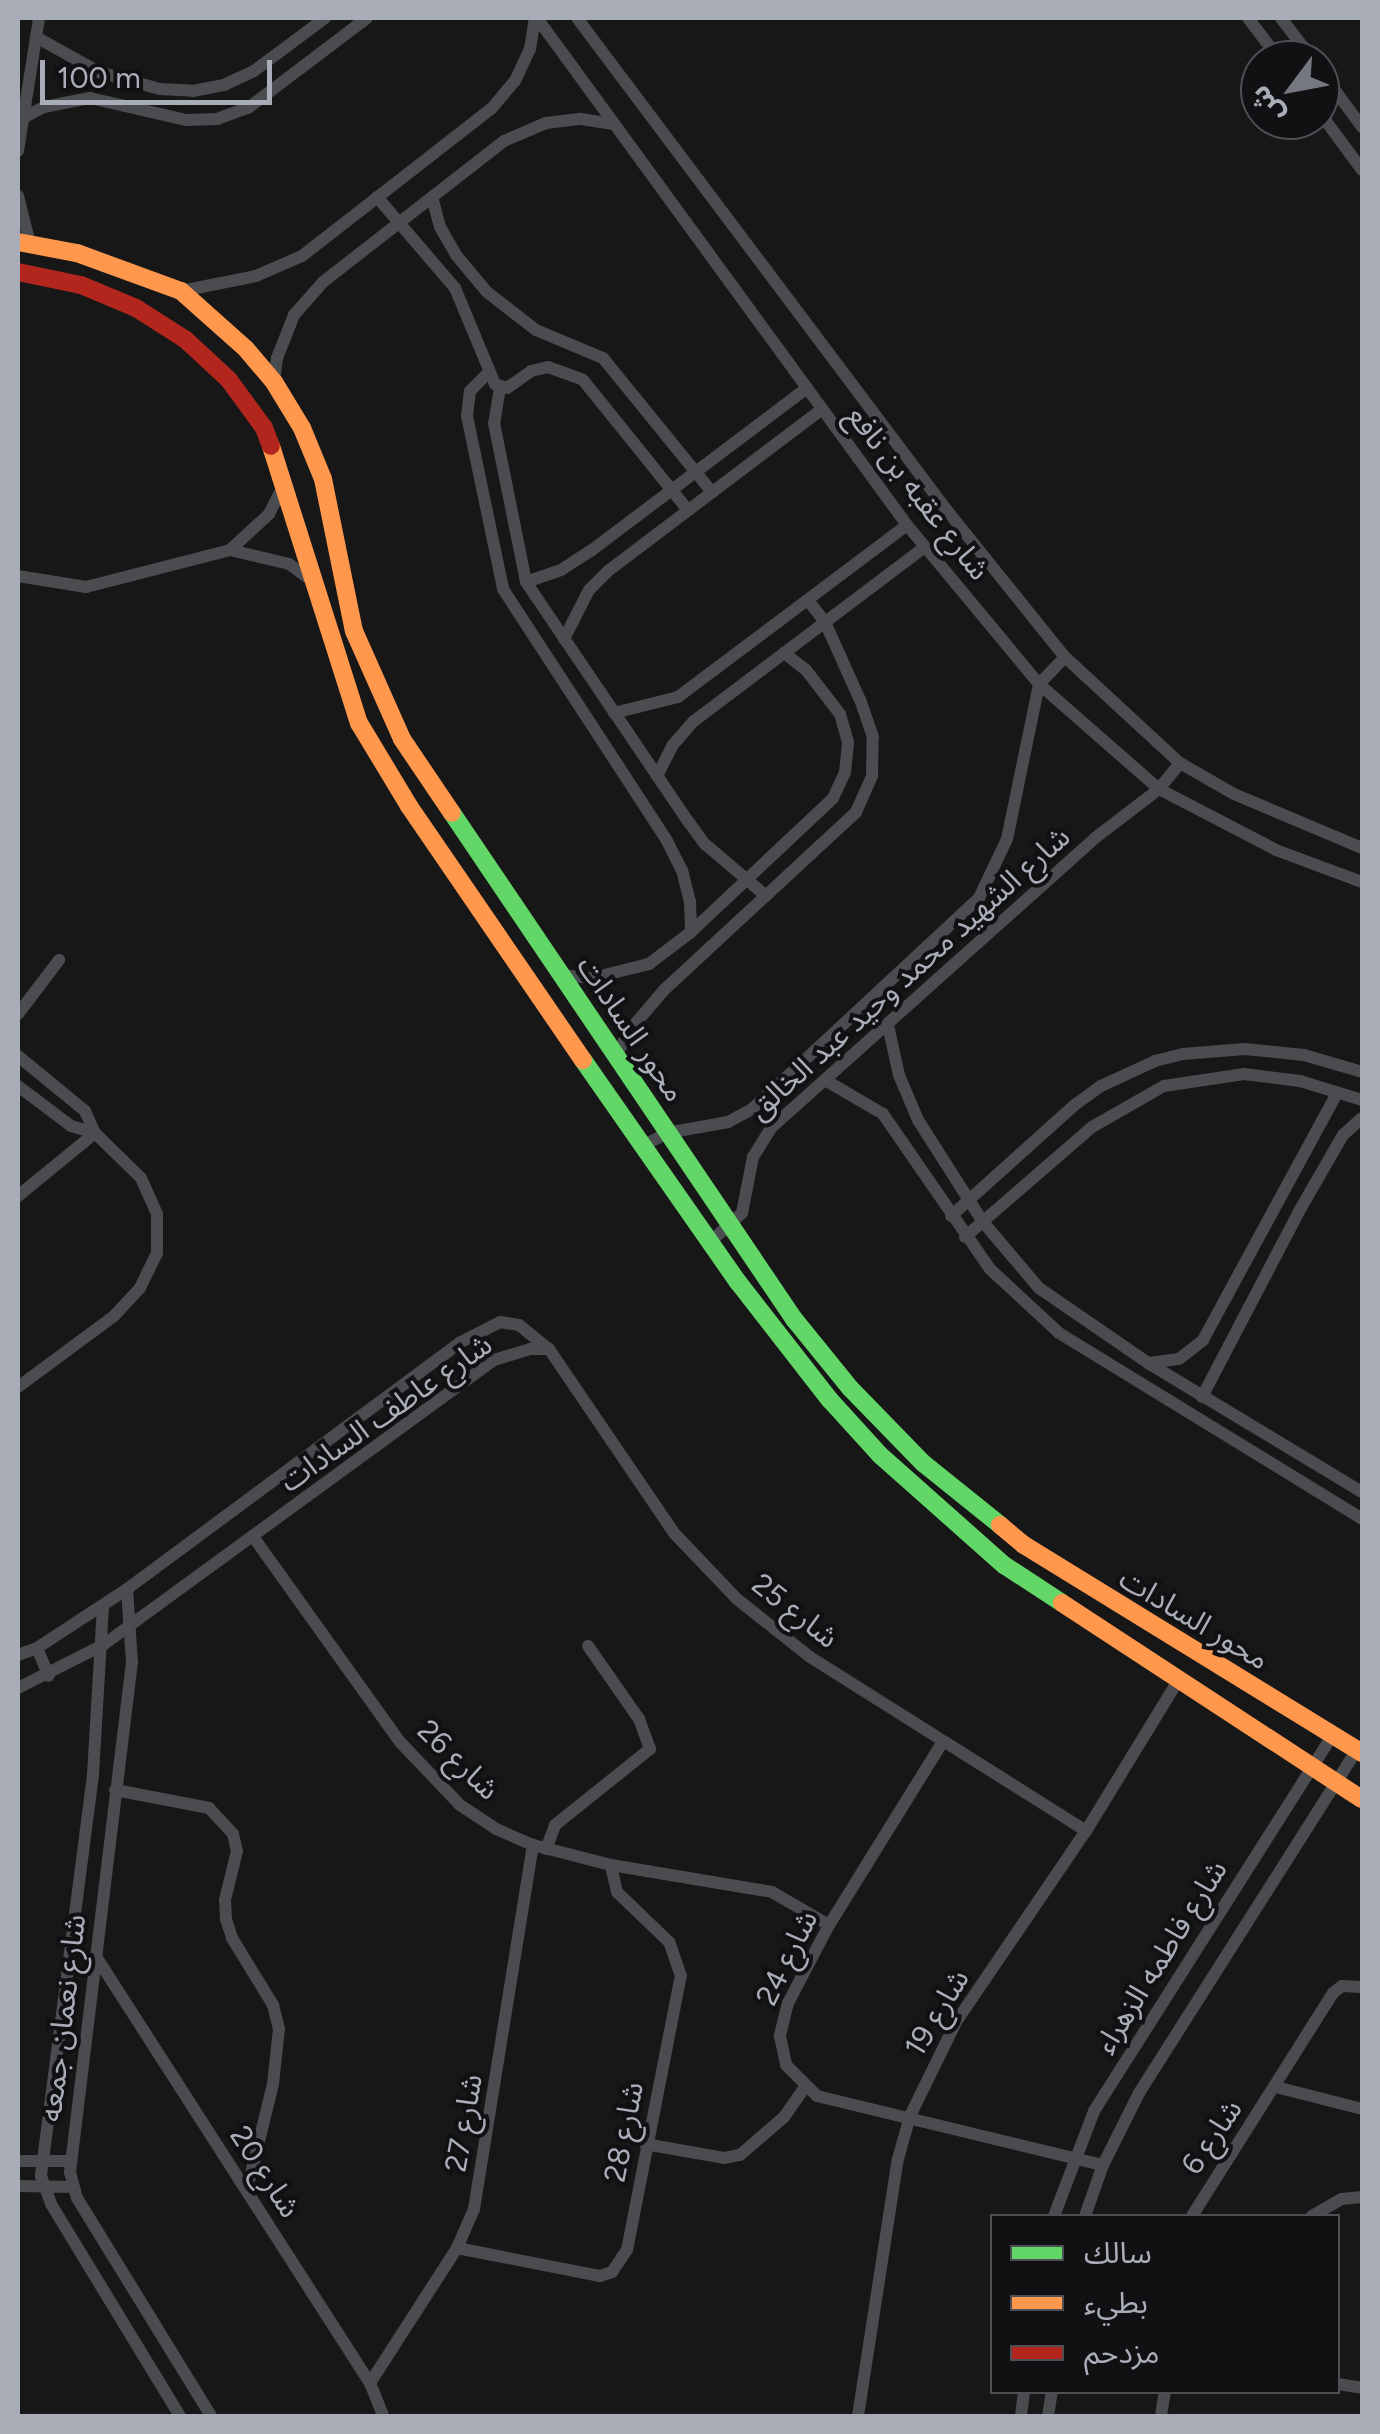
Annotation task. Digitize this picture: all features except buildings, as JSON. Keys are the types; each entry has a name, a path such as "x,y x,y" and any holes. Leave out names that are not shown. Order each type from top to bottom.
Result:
{"street":[{"path":"18,151 24,74 39,18"},
{"path":"36,37 55,52 99,72 160,89 192,91 224,85 254,70 326,18 343,36"},
{"path":"23,118 44,107 90,98 186,120 218,118 248,108 366,18"},
{"path":"181,291 256,276 302,256 492,108 516,81 530,49 536,18"},
{"name":"شارع عقبه بن نافع","path":"536,18 907,525 1039,684 1159,789 1276,850 1362,882"},
{"name":"شارع عقبه بن نافع","path":"577,18 945,508 1065,657 1180,763 1234,794 1362,848"},
{"path":"1248,18 1265,40"},
{"path":"1340,97 1362,126"},
{"path":"274,382 278,358 294,316 323,282 397,223 524,130 581,119 614,124"},
{"path":"1340,140 1362,170"},
{"path":"18,196 24,242"},
{"path":"377,197 461,297 488,373 500,387"},
{"path":"432,197 440,227 456,255 487,292 510,313 556,341 585,348 618,372 712,492"},
{"name":"محور السادات","path":"24,242 95,259 181,291 225,328 274,382 302,428 323,478 354,630 376,686 433,790 794,1318 850,1388 947,1484 1067,1575 1360,1751"},
{"name":"محور السادات","path":"18,272 82,285 136,308 186,340 229,380 264,428 285,482 312,581 359,723 409,806 709,1243 830,1400 928,1500 1004,1565 1362,1799"},
{"path":"548,367 556,341"},
{"path":"500,387 548,367 564,370 596,392 688,510"},
{"path":"488,373 470,391 467,416 504,589 668,841 690,900 691,932"},
{"path":"500,387 494,423 526,582 705,844 750,878 766,896"},
{"path":"526,582 561,570 592,550 806,388"},
{"path":"564,639 589,590 822,409"},
{"path":"230,550 268,514 285,482"},
{"path":"614,713 678,697 907,525"},
{"path":"657,776 672,746 694,721 924,547"},
{"path":"18,576 86,586 230,550 288,564 312,581"},
{"path":"617,1054 645,1009 856,812 872,776 873,737 825,622 808,600"},
{"path":"562,975 592,978 622,974 650,964 691,932 832,798 845,772 848,742 840,714 806,670 784,653"},
{"path":"1039,684 1065,657"},
{"name":"شارع الشهيد محمد وحيد عبد الخالق","path":"642,1146 667,1133 728,1122 752,1109 980,898 1007,839 1039,684"},
{"name":"شارع الشهيد محمد وحيد عبد الخالق","path":"733,1226 745,1206 750,1168 764,1136 1095,838 1159,789 1180,763"},
{"path":"18,1014 59,960"},
{"path":"888,1025 907,1098 983,1222 1039,1288 1148,1363 1359,1490 1362,1473"},
{"path":"952,1216 1076,1104 1155,1061 1245,1048 1304,1056 1362,1072"},
{"path":"18,1056 84,1111 95,1133 141,1178 157,1214 157,1253 140,1288 114,1316 18,1387"},
{"path":"965,1237 1092,1127 1164,1086 1244,1074 1288,1079 1362,1100"},
{"path":"825,1080 867,1100 883,1114 965,1237 1024,1304 1082,1350 1362,1519"},
{"path":"18,1086 71,1126 95,1133"},
{"path":"1148,1363 1179,1360 1203,1340 1336,1093"},
{"path":"1202,1397 1306,1197 1342,1136 1362,1118"},
{"path":"18,1196 95,1133"},
{"path":"709,1243 733,1226"},
{"name":"شارع عاطف السادات","path":"18,1655 37,1648 103,1606 483,1329 500,1322 519,1324 549,1349"},
{"name":"شارع عاطف السادات","path":"18,1688 49,1676 104,1645 494,1360 530,1349 549,1349"},
{"name":"شارع 25","path":"549,1349 646,1496 704,1567 810,1657 1086,1830"},
{"name":"شارع 26","path":"254,1538 428,1776 496,1829 539,1847 611,1865 772,1892 829,1925"},
{"name":"شارع نعمان جمعه","path":"127,1589 132,1625 71,2161 73,2188 211,2416"},
{"name":"شارع نعمان جمعه","path":"103,1606 104,1645 92,1775 41,2164 44,2189 180,2416"},
{"path":"539,1847 555,1825 650,1749 639,1720 588,1646"},
{"path":"37,1648 49,1676"},
{"name":"شارع 19","path":"858,2416 898,2159 910,2116 956,2022 1086,1830 1178,1681"},
{"name":"شارع فاطمه الزهراء","path":"1055,2214 1094,2111 1333,1734"},
{"name":"شارع 24","path":"804,2088 782,2051 782,2021 829,1925 942,1743"},
{"name":"شارع فاطمه الزهراء","path":"1086,2214 1103,2165 1139,2093 1336,1782 1360,1751"},
{"path":"116,1790 209,1808 233,1834 237,1851 226,1919 232,1938 273,2005 279,2028 272,2084 247,2190"},
{"name":"شارع 27","path":"370,2382 457,2248 474,2209 539,1847"},
{"name":"شارع 28","path":"457,2248 587,2274 612,2272 627,2250 681,1976 669,1942 617,1892 611,1865"},
{"name":"شارع 20","path":"97,1958 370,2382 383,2416"},
{"name":"شارع 6","path":"1193,2214 1334,1993 1352,1984 1362,1987"},
{"name":"شارع 6","path":"1276,2087 1362,2109"},
{"path":"646,2144 724,2158 740,2155 784,2117 804,2088 817,2096 1103,2165"},
{"path":"18,2162 71,2161"},
{"path":"18,2186 73,2188"},
{"path":"1316,2214 1342,2199 1362,2197"}],"traffic: fast":[{"path":"452,813 794,1319 850,1388 923,1463 1000,1525"},
{"path":"583,1060 738,1282 830,1400 880,1455 1004,1565 1062,1603"}],"traffic: slow":[{"path":"18,242 77,253 181,291 246,349 274,382 302,428 323,479 354,631 402,739 452,813"},
{"path":"271,446 359,723 409,806 583,1060"},
{"path":"1000,1525 1024,1545 1362,1753"},
{"path":"1062,1603 1362,1799"}],"traffic: jam":[{"path":"18,272 81,285 136,308 186,340 229,380 264,428 271,446"}]}
